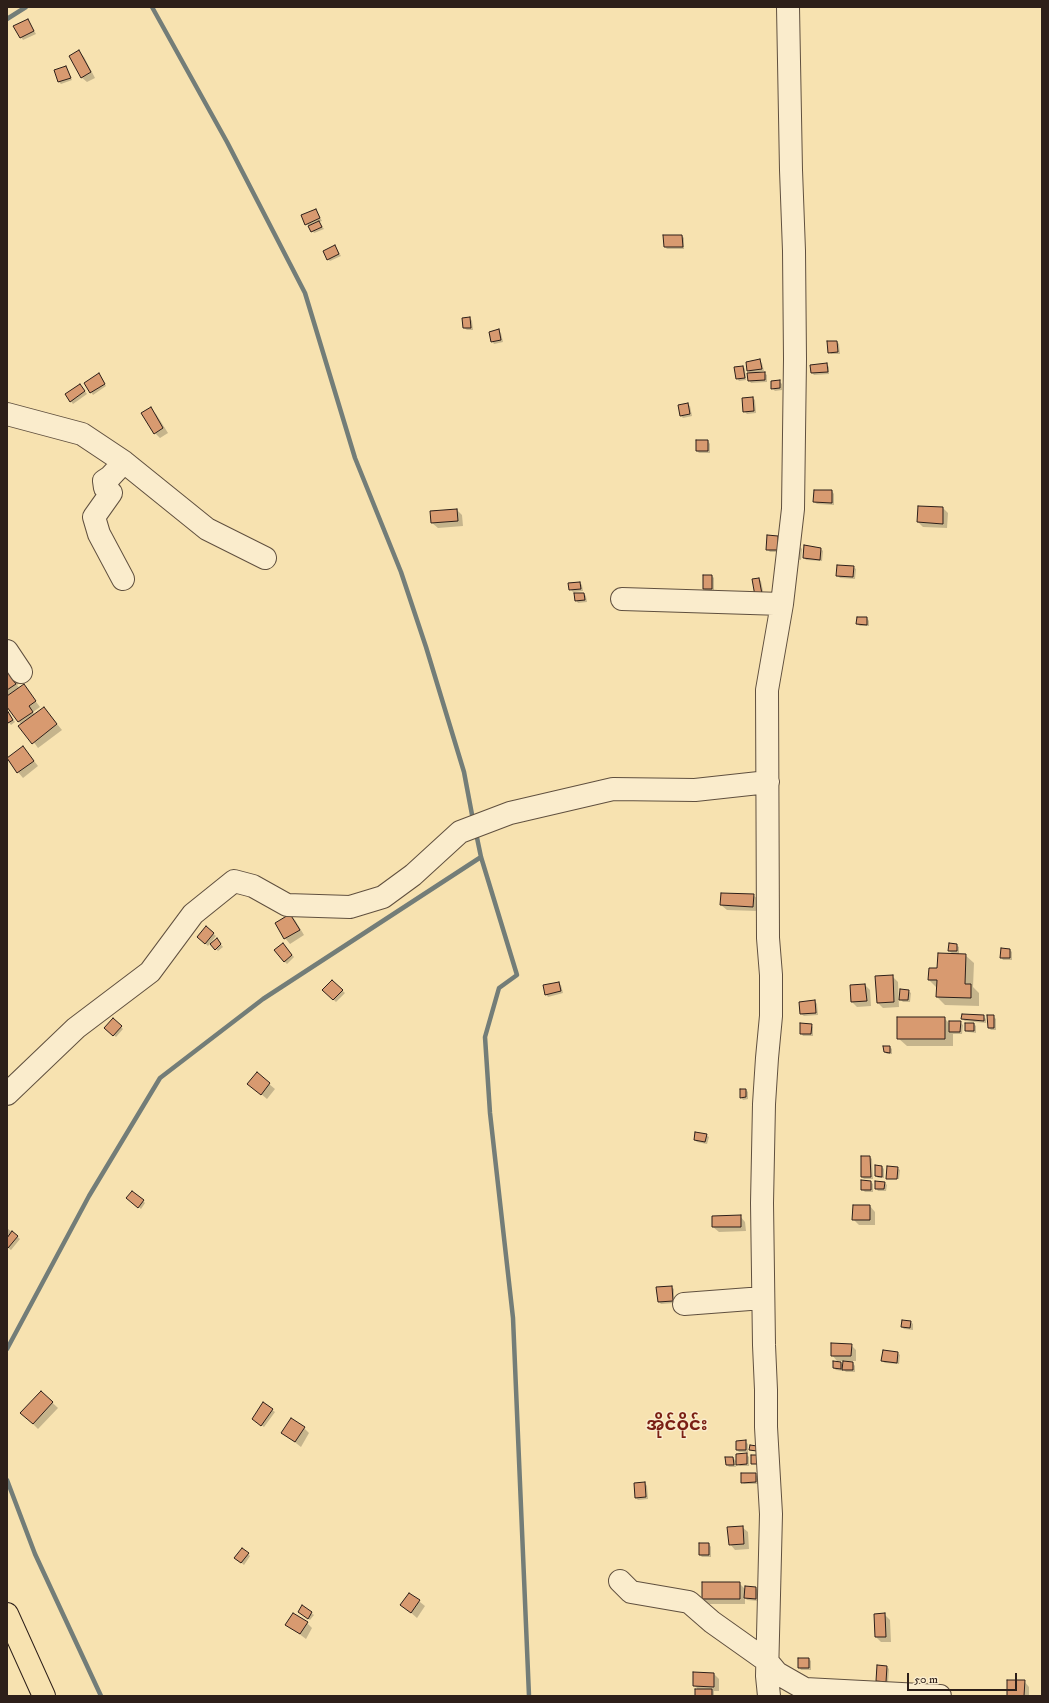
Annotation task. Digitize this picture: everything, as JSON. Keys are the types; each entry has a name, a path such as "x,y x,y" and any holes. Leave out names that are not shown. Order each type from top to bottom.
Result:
{"main road":[{"path":"7,1614 44,1696"}],"street":[{"path":"769,1696 767,1662 771,1514 766,1427 763,1298 764,1104 771,1016 771,975 768,938 768,690 782,604 793,509 795,359 794,251 788,7"},
{"path":"7,414 82,434 124,462 207,529 265,558"},
{"path":"123,579 99,534 94,517 111,493 105,488 104,481 110,477 124,462"},
{"path":"622,599 782,604"},
{"path":"7,651 21,672"},
{"path":"7,1094 76,1028 150,972 193,914 234,881 253,886 287,906 350,907 384,897 413,875 460,832 510,813 613,789 695,790 768,782"},
{"path":"684,1304 763,1298"},
{"path":"620,1580 631,1592 689,1602 712,1622 767,1662 777,1673 805,1689 940,1696"}],"building":[{"path":"28,19 34,31 20,38 13,26"},
{"path":"79,50 91,72 81,78 69,56"},
{"path":"66,66 71,78 58,82 54,70"},
{"path":"316,209 320,218 305,225 301,215"},
{"path":"319,221 322,227 311,232 308,226"},
{"path":"663,235 682,235 683,247 664,247"},
{"path":"335,245 339,254 327,260 323,251"},
{"path":"470,317 471,328 463,328 462,318"},
{"path":"499,329 501,340 491,342 489,332"},
{"path":"827,341 837,341 838,352 828,353"},
{"path":"760,359 762,369 747,371 746,362"},
{"path":"827,363 828,372 811,373 810,365"},
{"path":"743,366 745,378 736,379 734,367"},
{"path":"765,372 765,380 748,381 747,373"},
{"path":"99,373 105,384 90,393 84,383"},
{"path":"780,380 780,388 771,389 771,381"},
{"path":"80,384 85,391 70,402 65,394"},
{"path":"753,397 754,411 743,412 742,398"},
{"path":"688,403 690,414 680,416 678,405"},
{"path":"151,407 163,428 154,434 141,413"},
{"path":"696,440 708,440 708,451 696,451"},
{"path":"814,490 832,490 832,503 813,502"},
{"path":"918,506 943,507 943,524 917,522"},
{"path":"457,509 458,521 431,523 430,511"},
{"path":"767,535 778,536 778,550 766,550"},
{"path":"804,545 821,548 820,560 803,558"},
{"path":"837,565 854,566 853,577 836,576"},
{"path":"703,575 712,575 712,589 703,589"},
{"path":"759,578 762,594 755,596 752,579"},
{"path":"580,582 581,589 569,590 568,583"},
{"path":"574,593 584,593 585,600 575,601"},
{"path":"857,617 867,617 867,625 856,624"},
{"path":"7,663 17,676 12,679 16,684 7,690"},
{"path":"24,684 36,701 29,706 33,712 18,722 7,707 7,696"},
{"path":"44,707 57,724 32,744 18,726"},
{"path":"7,710 13,720 8,723 7,722"},
{"path":"23,746 34,761 17,773 7,758"},
{"path":"721,893 754,894 753,907 720,905"},
{"path":"290,914 300,930 284,939 275,923"},
{"path":"206,926 214,933 205,944 197,937"},
{"path":"217,938 221,944 215,950 210,944"},
{"path":"283,943 292,955 284,962 274,950"},
{"path":"949,943 957,944 957,951 948,951"},
{"path":"1001,948 1010,949 1010,958 1000,958"},
{"path":"938,953 966,954 965,984 971,984 971,998 936,997 937,980 928,980 929,968 937,968"},
{"path":"893,975 894,1002 877,1003 875,976"},
{"path":"332,980 343,990 333,1000 322,990"},
{"path":"559,982 561,991 545,995 543,985"},
{"path":"865,984 867,1001 851,1002 850,985"},
{"path":"900,989 909,990 908,1000 899,1000"},
{"path":"815,1000 816,1013 800,1014 799,1002"},
{"path":"962,1014 984,1015 984,1021 961,1019"},
{"path":"987,1015 994,1015 994,1028 988,1028"},
{"path":"897,1017 945,1017 945,1039 897,1039"},
{"path":"113,1018 122,1026 113,1036 104,1028"},
{"path":"949,1021 961,1021 960,1032 949,1032"},
{"path":"800,1023 812,1024 811,1034 800,1034"},
{"path":"965,1023 974,1023 974,1031 965,1031"},
{"path":"883,1046 890,1046 890,1053 884,1052"},
{"path":"257,1072 270,1083 261,1095 247,1084"},
{"path":"740,1089 746,1089 746,1097 740,1098"},
{"path":"695,1132 707,1134 705,1142 694,1140"},
{"path":"861,1156 870,1156 871,1177 861,1177"},
{"path":"875,1165 882,1166 882,1177 875,1176"},
{"path":"887,1166 898,1167 897,1179 886,1179"},
{"path":"861,1180 871,1181 871,1190 861,1190"},
{"path":"875,1181 885,1182 884,1189 875,1189"},
{"path":"132,1191 144,1200 138,1208 126,1198"},
{"path":"853,1205 870,1205 870,1220 852,1220"},
{"path":"741,1215 741,1227 712,1227 712,1216"},
{"path":"12,1231 18,1236 8,1248 7,1238"},
{"path":"672,1286 673,1301 658,1302 656,1287"},
{"path":"902,1320 911,1321 910,1328 901,1327"},
{"path":"831,1343 852,1344 851,1356 831,1356"},
{"path":"883,1350 898,1352 897,1363 881,1361"},
{"path":"833,1361 841,1362 841,1369 833,1368"},
{"path":"843,1361 853,1362 853,1370 842,1370"},
{"path":"41,1391 53,1402 33,1424 20,1413"},
{"path":"263,1402 273,1409 261,1426 252,1419"},
{"path":"291,1418 305,1427 295,1442 281,1433"},
{"path":"746,1440 746,1450 736,1450 736,1441"},
{"path":"750,1445 757,1446 757,1451 749,1450"},
{"path":"747,1453 747,1464 736,1465 736,1454"},
{"path":"751,1455 758,1455 759,1464 751,1464"},
{"path":"725,1457 733,1457 734,1465 726,1465"},
{"path":"741,1473 756,1473 756,1482 741,1483"},
{"path":"645,1482 646,1497 635,1498 634,1483"},
{"path":"743,1526 744,1544 729,1545 727,1527"},
{"path":"699,1543 709,1543 709,1555 699,1555"},
{"path":"242,1548 249,1553 241,1563 234,1558"},
{"path":"702,1582 740,1582 740,1599 702,1599"},
{"path":"745,1586 756,1587 756,1599 744,1598"},
{"path":"409,1593 420,1600 411,1613 400,1605"},
{"path":"302,1605 312,1612 308,1619 298,1612"},
{"path":"293,1613 308,1622 300,1634 285,1625"},
{"path":"885,1613 886,1637 875,1637 874,1614"},
{"path":"798,1658 809,1658 809,1668 798,1668"},
{"path":"877,1665 887,1666 886,1682 876,1681"},
{"path":"693,1672 714,1673 714,1687 693,1686"},
{"path":"1007,1680 1025,1680 1024,1696 1007,1696"},
{"path":"695,1689 712,1689 712,1696 695,1696"}],"waterway":[{"path":"7,19 26,7"},
{"path":"152,7 227,142 305,293 355,458 401,572 426,647 464,772 473,820"},
{"path":"476,833 481,857 517,975 499,988 485,1037 490,1113 513,1318 529,1696"},
{"path":"7,1349 89,1196 160,1078 263,999 481,857"},
{"path":"7,1480 35,1554 101,1696"}],"district":[{"name":"အိုင်ဝိုင်း","path":"677,1426"}]}
